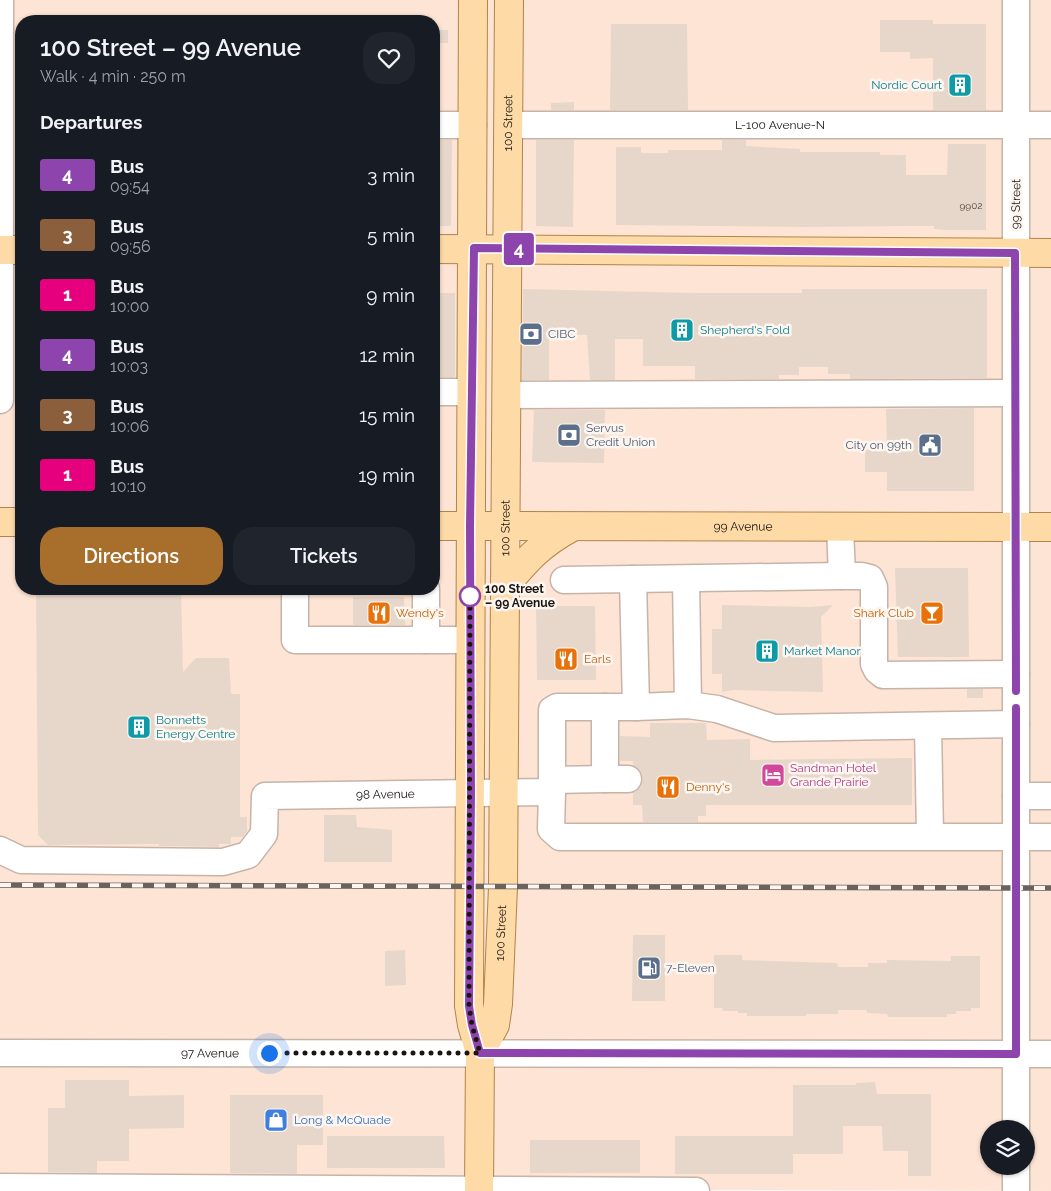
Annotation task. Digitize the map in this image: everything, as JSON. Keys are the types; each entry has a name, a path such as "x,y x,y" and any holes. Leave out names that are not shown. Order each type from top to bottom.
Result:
{"main road":[{"name":"100 Street","path":"473,0 474,248 470,526 471,795 469,1006 480,1053 479,1190"},
{"name":"100 Street","path":"480,1053 495,1025 498,1004 505,794 509,0"},
{"path":"440,249 1051,253"},
{"path":"0,522 15,522"},
{"name":"99 Avenue","path":"440,526 1051,527"},
{"path":"505,586 528,558 547,541 572,527"}],"street":[{"path":"0,0 8,121 8,250 0,400"},
{"name":"99 Street","path":"1016,0 1016,1120"},
{"path":"440,125 473,126"},
{"name":"L-100 Avenue-N","path":"509,126 1051,125"},
{"path":"0,390 15,390"},
{"path":"440,392 472,392"},
{"path":"508,395 1015,393"},
{"path":"840,527 842,576"},
{"path":"564,580 862,576 870,578 874,587 874,664 883,675 1016,674"},
{"path":"633,579 636,707"},
{"path":"686,579 688,705"},
{"path":"295,595 295,640 470,640"},
{"path":"426,595 426,640"},
{"path":"1016,724 774,728 717,709 688,705 557,707 552,710 552,829 560,837 1051,836"},
{"name":"98 Avenue","path":"0,850 22,860 223,862 248,855 264,834 265,796 505,794 552,786 617,779 605,707"},
{"path":"928,726 930,835"},
{"path":"1016,796 1051,796"},
{"name":"97 Avenue","path":"0,1053 1051,1054"},
{"path":"1016,1175 1016,1191"},
{"path":"0,1187 696,1191"}],"shaded area":[{"path":"0,0 1051,0 1051,1191 0,1187"}],"building":[{"name":"Nordic Court","path":"880,20 933,20 933,24 986,24 986,110 933,110 933,58 910,59 910,52 880,52"},
{"path":"611,24 687,24 688,110 610,110"},
{"path":"440,30 448,30 448,43 440,43"},
{"path":"574,102 574,110 551,110 551,103"},
{"path":"440,140 452,140 451,226 440,226"},
{"path":"536,140 574,140 573,227 536,226"},
{"path":"722,140 746,140 746,146 800,149 800,152 880,152 880,155 906,155 906,175 947,175 948,144 986,144 986,230 934,229 934,226 616,225 616,147 641,147 641,153 668,153 668,150 722,150"},
{"path":"523,289 695,293 802,293 802,289 987,289 987,378 850,379 850,374 828,374 828,367 799,367 799,375 779,375 779,379 695,379 695,366 643,366 643,339 615,339 615,380 590,380 587,335 549,335 549,380 522,380"},
{"path":"440,293 455,293 455,377 440,377"},
{"name":"City on 99th","path":"974,408 974,491 887,491 887,472 865,472 865,450 887,450 886,409"},
{"name":"Servus Credit Union","path":"534,410 605,410 604,463 532,462"},
{"name":"Shark Club","path":"895,568 968,568 969,657 898,657"},
{"name":"Bonnetts Energy Centre","path":"36,595 181,595 183,672 196,658 229,658 231,694 240,694 240,817 247,817 247,831 243,837 231,837 231,844 219,844 219,847 159,846 159,844 48,845 38,835"},
{"name":"Wendy's","path":"353,597 404,597 405,625 353,625"},
{"name":"Market Manor","path":"722,605 811,607 833,605 821,617 823,692 733,690 722,692 722,674 712,674 712,629 722,629"},
{"name":"Earls","path":"536,606 595,606 596,680 537,680"},
{"path":"967,689 983,689 983,698 967,698"},
{"name":"Sandman Hotel Grande Prairie","path":"650,723 706,723 707,740 750,739 750,760 912,758 912,805 706,805 706,816 698,816 698,822 643,822 642,805 633,805 633,793 641,787 643,779 641,772 633,765 633,761 620,761 620,736 650,737"},
{"path":"324,815 356,815 357,827 392,830 392,862 324,862"},
{"name":"7-Eleven","path":"633,935 665,935 665,1001 632,1001"},
{"path":"405,950 406,985 385,986 385,951"},
{"path":"714,955 742,955 742,960 837,963 838,967 868,967 868,963 887,963 887,960 951,961 951,956 980,956 980,1008 971,1008 971,1011 956,1011 956,1014 947,1014 947,1017 888,1017 887,1014 867,1013 867,1010 838,1010 838,1014 806,1014 806,1016 747,1016 747,1013 722,1011 723,1008 714,1008"},
{"path":"65,1080 129,1080 129,1096 184,1095 184,1128 129,1129 129,1161 97,1161 97,1173 48,1172 48,1108 65,1108"},
{"path":"875,1082 877,1094 931,1094 931,1176 908,1176 908,1151 883,1151 882,1126 843,1126 843,1154 793,1154 793,1174 675,1174 675,1136 793,1136 793,1085 856,1085 856,1083"},
{"name":"Long & McQuade","path":"230,1095 323,1095 323,1145 297,1145 297,1174 230,1173"},
{"path":"327,1136 444,1136 445,1168 327,1168"},
{"path":"530,1140 640,1140 640,1173 530,1173"}],"railway":[{"path":"0,885 1051,888"}],"bus line":[{"name":"4","path":"1016,691 1015,253 474,248 470,526 471,795 469,1006 480,1053 1016,1054 1016,708"}],"place":[{"name":"Nordic Court","path":"960,85"},
{"name":"Shepherd's Fold","path":"682,330"},
{"name":"CIBC","path":"531,334"},
{"name":"Servus Credit Union","path":"569,435"},
{"name":"City on 99th","path":"930,445"},
{"name":"100 Street – 99 Avenue","path":"470,596"},
{"name":"Wendy's","path":"379,613"},
{"name":"Shark Club","path":"932,613"},
{"name":"Market Manor","path":"767,651"},
{"name":"Earls","path":"566,659"},
{"name":"Bonnetts Energy Centre","path":"139,727"},
{"name":"Sandman Hotel Grande Prairie","path":"773,775"},
{"name":"Denny's","path":"668,787"},
{"name":"7-Eleven","path":"649,968"},
{"name":"Long & McQuade","path":"276,1120"}],"route":[{"path":"269,1053 480,1053 469,1006 470,596"}]}
